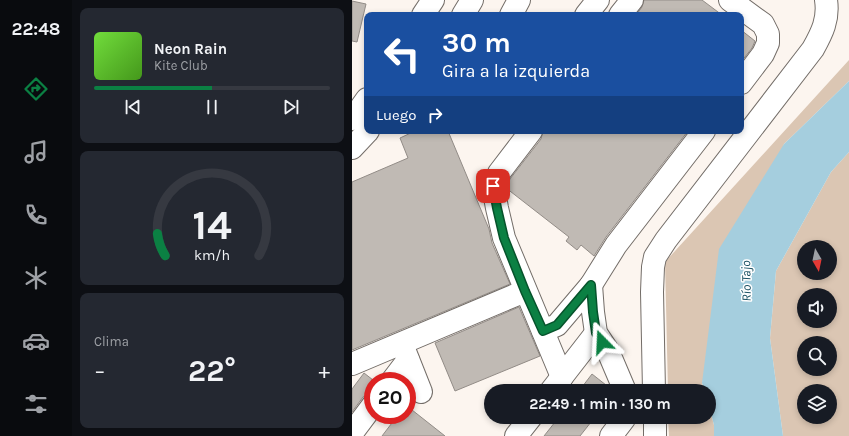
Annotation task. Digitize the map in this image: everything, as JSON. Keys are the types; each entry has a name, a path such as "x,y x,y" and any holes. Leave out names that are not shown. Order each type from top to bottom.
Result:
{"street":[{"path":"425,12 433,0"},
{"path":"465,12 472,0"},
{"path":"513,12 519,0"},
{"path":"588,12 598,0"},
{"path":"622,12 632,0"},
{"path":"730,0 763,24 768,34 768,42 764,54 744,79"},
{"path":"654,384 652,292 655,257 666,240 814,49 824,27 827,6 826,0"},
{"path":"352,119 364,103"},
{"path":"352,148 365,134"},
{"path":"529,134 499,173 493,186 504,238 543,331 556,384"},
{"path":"543,331 557,325 591,285 616,245 702,134"},
{"path":"591,285 596,333 608,351 622,384"},
{"path":"352,364 405,352 525,291"},
{"path":"556,384 596,333"},
{"path":"396,372 405,352"},
{"path":"405,352 420,392"},
{"path":"352,433 364,418"},
{"path":"516,436 525,424"},
{"path":"611,436 621,424"},
{"path":"654,424 655,436"}],"shaded area":[{"path":"849,60 849,81 784,144 702,384 668,384 665,262"},
{"path":"849,152 849,436 783,436 770,338 776,271 831,172"},
{"path":"668,424 714,425 714,436 669,436"}],"water":[{"name":"Río Tajo","path":"849,81 849,152 831,172 776,271 770,338 783,436 714,436 714,424 716,424 716,384 702,383 719,249 784,144"}],"building":[{"path":"644,0 702,0 718,12 638,12 642,7"},
{"path":"352,1 366,4 357,42 352,41"},
{"path":"744,32 755,41 752,48 744,58"},
{"path":"409,134 449,134 489,229 492,243 510,284 352,350 352,182 408,158 400,138"},
{"path":"542,134 686,134 606,237 594,256 581,245 577,250 566,241 569,237 506,188 510,179 541,139"},
{"path":"519,307 540,356 455,391 435,343"},
{"path":"364,373 364,396 352,412 352,389"},
{"path":"592,374 605,384 584,384"},
{"path":"416,413 445,436 382,436 391,424 416,424"},
{"path":"553,424 589,424 580,436 544,436"}],"route":[{"path":"493,186 504,238 543,331 557,325 591,285 596,333 602,342"}]}
